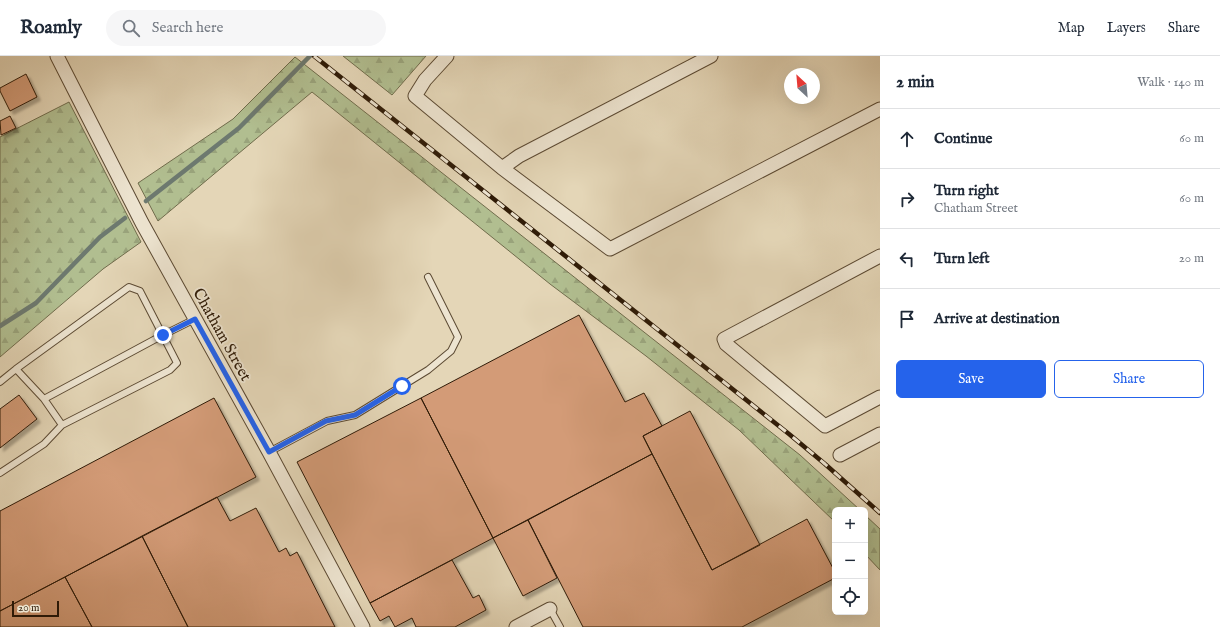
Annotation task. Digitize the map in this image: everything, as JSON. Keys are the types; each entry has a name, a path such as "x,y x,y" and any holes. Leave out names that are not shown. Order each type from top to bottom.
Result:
{"street":[{"name":"Chatham Street","path":"57,56 142,223 364,627"},
{"path":"447,56 425,80 415,96 502,168 610,249 880,109"},
{"path":"502,168 519,156 711,56"},
{"path":"880,256 724,339 726,344 825,426 880,397"},
{"path":"840,455 880,434"},
{"path":"516,627 550,609"}],"lane":[{"path":"269,452 326,421 355,415 428,370 451,351 458,337 428,276"},
{"path":"0,382 129,287 140,290 177,362 170,370 62,425 44,444 0,473"},
{"path":"44,398 195,319"},
{"path":"16,369 44,398 62,425"},
{"path":"550,609 560,627"}],"green space":[{"path":"343,56 426,56 392,95"},
{"path":"295,57 800,455 857,507 832,507 832,519 739,430 646,356 550,284 312,92 158,221 138,183 233,119"},
{"path":"69,102 141,242 103,269 0,357 0,137"},
{"path":"868,518 880,529 880,570 868,557"}],"building":[{"path":"26,74 37,97 10,111 0,88"},
{"path":"10,116 16,128 1,135 0,121"},
{"path":"579,315 625,402 644,393 662,426 643,436 652,454 493,538 421,398"},
{"path":"19,395 37,419 0,448 0,409"},
{"path":"214,398 256,477 0,611 0,511"},
{"path":"421,398 493,538 370,603 297,462"},
{"path":"690,411 760,545 712,570 643,436"},
{"path":"652,454 712,570 807,519 832,566 832,580 742,627 583,627 528,520"},
{"path":"217,497 230,521 256,508 279,552 286,548 290,556 297,552 335,627 188,627 142,536"},
{"path":"528,520 557,578 523,596 493,538"},
{"path":"142,536 188,627 92,627 65,577"},
{"path":"452,560 473,598 479,595 486,610 455,627 416,627 412,618 395,627 389,616 380,621 370,603"},
{"path":"65,577 92,627 0,627 0,611"}],"waterway":[{"path":"146,201 239,128 310,56"},
{"path":"0,326 36,303 100,237 125,218"}],"railway":[{"path":"314,56 789,434 880,513"}],"route":[{"path":"163,335 195,319 269,452 326,421 355,415 402,386"}]}
